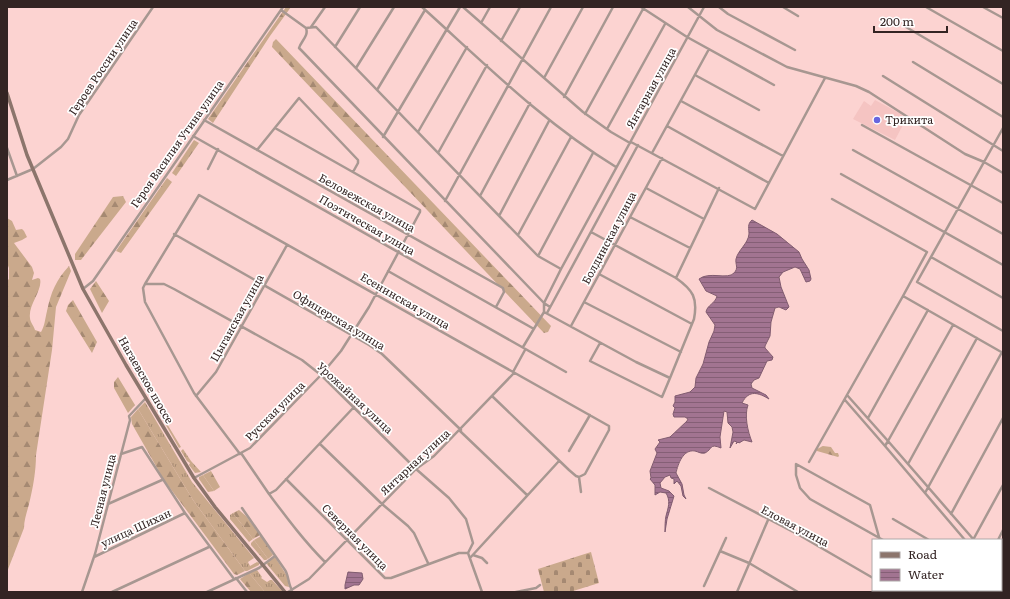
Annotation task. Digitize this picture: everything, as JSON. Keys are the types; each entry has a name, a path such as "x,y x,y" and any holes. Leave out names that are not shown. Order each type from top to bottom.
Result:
{"street":[{"name":"Героев России улица","path":"7,180 33,169 61,147 68,138 79,115 153,7"},
{"path":"311,27 325,7"},
{"path":"335,47 360,7"},
{"path":"356,68 394,7"},
{"path":"422,7 549,121 593,153 616,167"},
{"path":"383,137 460,7"},
{"path":"463,7 585,114 630,142 755,208 825,78"},
{"path":"481,23 490,7"},
{"path":"501,41 520,7"},
{"path":"445,201 551,7"},
{"path":"544,78 583,7"},
{"path":"564,97 613,7"},
{"path":"688,7 717,30 787,67 856,86 870,92 965,154 984,162 1003,173"},
{"name":"Янтарная улица","path":"544,303 616,167 704,7"},
{"path":"719,7 728,14 795,50"},
{"path":"783,7 798,16"},
{"path":"926,7 1003,51"},
{"path":"983,7 1003,18"},
{"path":"282,8 306,28 307,34 300,45 302,51 383,137 544,303 550,307"},
{"name":"Героя Василия Утина улица","path":"83,288 93,281 282,8"},
{"path":"585,114 642,8 688,38 774,85"},
{"path":"377,90 425,10"},
{"path":"607,129 665,24"},
{"path":"306,28 316,27 538,256 561,269"},
{"path":"906,27 1003,84"},
{"path":"418,132 467,47"},
{"path":"652,153 709,49"},
{"path":"913,62 1003,117"},
{"path":"438,153 487,65"},
{"path":"695,75 759,110"},
{"path":"882,76 1003,151"},
{"name":"Нагаевское шоссе","path":"7,93 27,155 83,288 194,478 215,507 287,592"},
{"path":"257,150 298,99 300,99 358,160 358,163 353,172 275,128"},
{"path":"681,101 783,156"},
{"path":"480,196 530,103"},
{"name":"Беловежская улица","path":"204,120 503,288 504,292 496,307"},
{"path":"499,216 549,121"},
{"path":"862,125 1003,204"},
{"path":"667,126 769,183"},
{"path":"1003,128 917,282 1003,331"},
{"name":"Поэтическая улица","path":"192,136 218,149 534,329"},
{"path":"518,235 571,137"},
{"name":"Янтарная улица","path":"287,592 308,579 348,540 416,468 434,456 460,430 513,373 534,329 550,307 638,145"},
{"path":"7,148 17,176"},
{"path":"208,169 218,149"},
{"path":"853,150 1003,234"},
{"path":"538,256 593,153"},
{"name":"Болдинская улица","path":"571,326 662,158"},
{"name":"Русская улица","path":"194,478 250,448 321,375 342,351 376,294 420,212 420,210 353,172"},
{"path":"841,174 1003,265"},
{"path":"646,188 704,219"},
{"path":"676,278 719,188"},
{"name":"Есенинская улица","path":"174,234 199,195 590,415 610,428 585,474 579,477"},
{"path":"809,462 927,252 832,199"},
{"path":"630,217 690,248"},
{"path":"591,232 676,278 688,287 695,298 696,310 692,324 662,397 590,361 600,343"},
{"path":"174,234 145,284 144,295 149,310 196,396 241,454 283,514 308,545 325,562"},
{"name":"Офицерская улица","path":"174,234 369,345 382,354 527,495"},
{"name":"Цыганская улица","path":"196,396 216,372 287,245"},
{"path":"931,257 1003,298"},
{"path":"388,271 566,372"},
{"path":"599,274 692,324"},
{"name":"Урожайная улица","path":"145,284 164,284 302,360 321,375 416,468 449,498 466,520 473,543 468,553 482,592"},
{"path":"903,296 1003,353 925,493"},
{"path":"584,302 681,352"},
{"path":"544,303 545,313 636,362 670,378"},
{"path":"868,418 928,310"},
{"path":"885,446 953,324"},
{"path":"908,464 977,338"},
{"path":"847,395 972,539"},
{"path":"492,396 559,461 579,477 581,492"},
{"name":"Лесная улица","path":"82,592 94,557 108,505 130,420 129,416 146,398"},
{"path":"845,399 964,539"},
{"path":"269,494 286,479 354,407"},
{"path":"569,451 590,415"},
{"path":"951,514 1003,418"},
{"path":"320,444 382,504 408,526 414,533 428,563"},
{"path":"120,454 142,447 162,480 209,547 247,592"},
{"path":"470,558 559,461"},
{"path":"878,537 870,505 796,464 796,475 800,488 810,499 881,539"},
{"name":"Северная улица","path":"286,479 385,578 391,578 428,563 459,553 468,553"},
{"path":"108,505 162,480"},
{"path":"974,539 1003,485"},
{"name":"Еловая улица","path":"709,488 799,535 872,577"},
{"path":"242,508 288,574 290,587 292,590"},
{"name":"улица Шихан","path":"94,557 185,513"},
{"path":"892,519 927,539"},
{"path":"737,592 768,520"},
{"path":"998,539 1003,530"},
{"path":"704,586 726,538"},
{"path":"112,592 209,547"},
{"path":"720,551 749,564 792,590 798,592"},
{"path":"473,555 482,558 488,563"},
{"path":"207,592 259,568 275,556"},
{"path":"516,592 536,588 540,585"}],"shaded area":[{"path":"875,100 901,114 906,119 895,140 853,119 864,101 871,106"}],"green space":[{"path":"286,7 291,7 270,36 213,123 208,119"},
{"path":"276,39 551,326 548,332 544,333 272,47 273,42"},
{"path":"194,140 199,143 176,176 172,173"},
{"path":"167,178 172,182 121,253 116,251"},
{"path":"123,196 126,202 81,260 75,260 75,254 113,197"},
{"path":"7,218 12,221 16,230 22,229 24,231 27,237 14,243 32,267 34,273 32,280 38,278 40,279 39,288 30,313 30,320 35,330 41,332 50,298 57,281 69,266 71,271 56,307 52,350 32,492 24,528 7,572 7,281 9,279 9,268 7,263"},
{"path":"96,281 109,301 102,313 90,289"},
{"path":"73,300 97,342 92,353 66,311 68,305"},
{"path":"118,377 135,405 128,413 114,388 114,382"},
{"path":"152,399 181,447 179,448"},
{"path":"145,402 192,482 254,558 248,562 250,566 257,562 259,565 245,571 193,500 138,409"},
{"path":"138,409 193,500 245,571 237,575 234,574 164,480 132,424 131,417"},
{"path":"823,446 831,447 835,453 838,453 839,456 817,451 817,449"},
{"path":"183,449 201,472 195,473 181,451"},
{"path":"211,471 220,487 214,491 203,475"},
{"path":"203,475 214,491 208,492 199,479 199,477"},
{"path":"239,510 246,516 260,535 253,539 233,513"},
{"path":"233,513 253,539 249,542 230,519 230,515"},
{"path":"261,536 273,555 268,559 254,540"},
{"path":"254,540 268,559 264,560 251,545"},
{"path":"591,552 599,583 570,592 544,592 538,569"},
{"path":"275,557 287,576 289,587 285,586 266,563"},
{"path":"257,570 262,577 261,578 267,582 272,580 283,592 265,592 249,573"},
{"path":"249,573 265,592 251,592 240,579"}],"water":[{"path":"752,220 777,234 799,252 809,270 811,279 810,281 806,282 800,269 795,267 783,272 779,277 781,287 789,307 786,310 779,307 775,308 771,322 770,336 765,346 773,357 772,360 767,361 759,378 754,380 751,384 752,388 766,395 769,399 762,395 751,394 742,403 748,405 746,419 752,442 744,440 736,444 737,442 734,441 730,448 733,432 732,427 728,423 727,412 724,411 720,437 721,448 713,446 705,453 695,451 687,452 678,465 676,473 682,484 686,499 683,496 681,486 677,481 674,484 674,479 671,478 670,475 665,477 660,483 661,488 669,491 674,496 667,519 665,532 665,519 669,504 668,499 666,493 660,492 655,495 655,485 650,479 650,471 657,453 655,449 660,442 658,440 670,437 688,419 685,417 674,417 673,414 675,408 673,406 675,396 690,392 695,387 696,378 703,364 709,342 714,331 715,325 706,312 717,296 706,291 699,279 708,276 727,276 734,273 736,269 737,256 748,238 749,225"},
{"path":"348,572 362,573 363,579 359,585 354,585 345,589 345,585"}],"place":[{"name":"Трикита","path":"877,120"}]}
